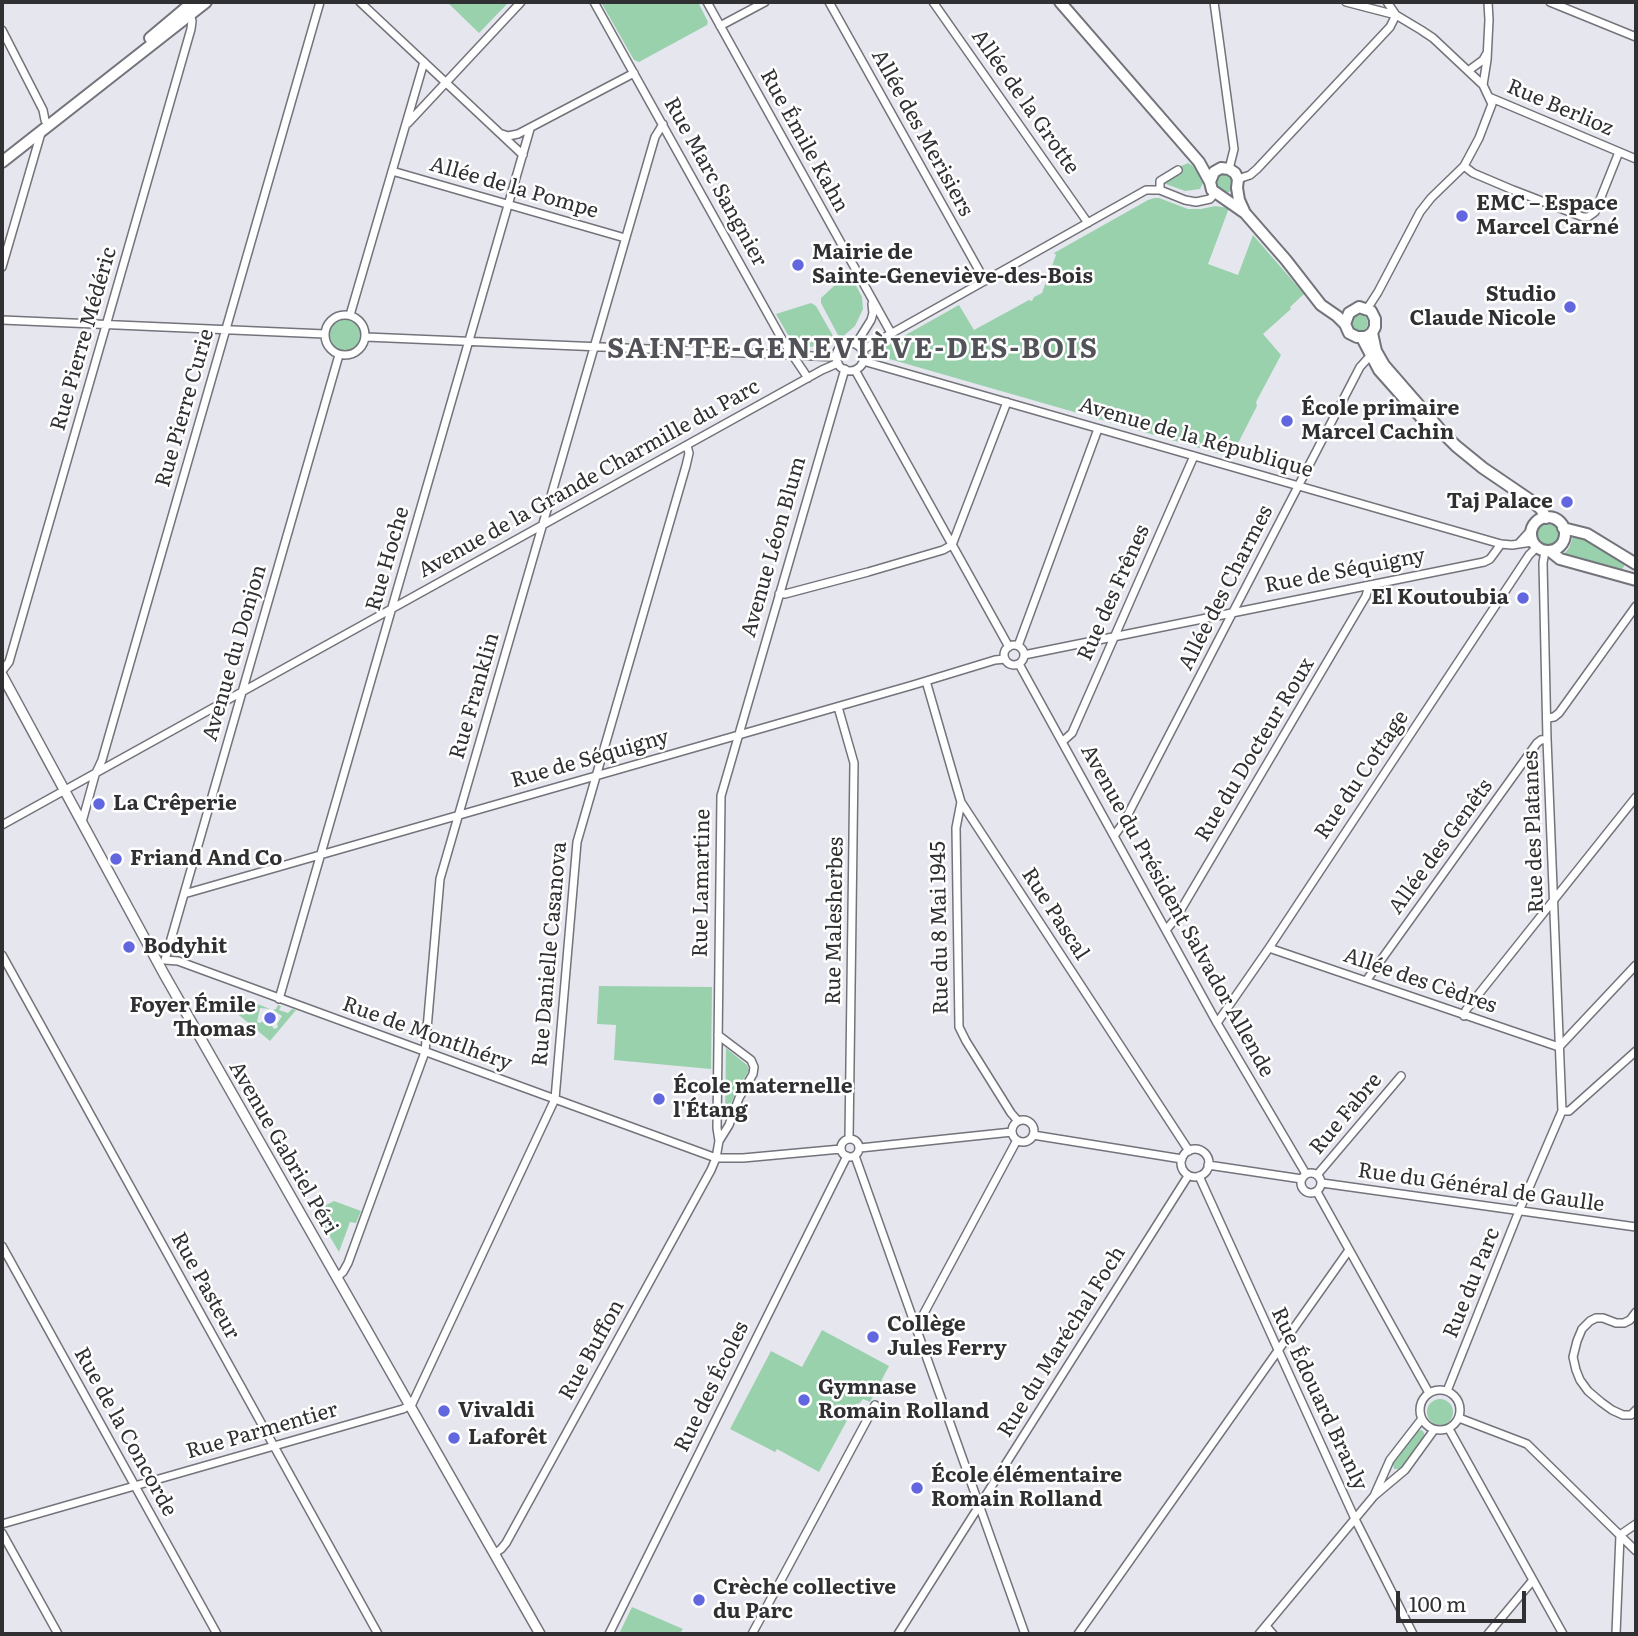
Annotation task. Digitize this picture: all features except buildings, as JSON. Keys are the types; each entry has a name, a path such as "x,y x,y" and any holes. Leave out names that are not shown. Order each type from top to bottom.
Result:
{"main road":[{"path":"2,162 193,2"},
{"path":"190,14 198,2"},
{"path":"2,153 43,126 206,2"},
{"path":"1060,2 1199,163 1212,190 1245,213 1321,305 1337,316 1347,318"},
{"path":"1199,163 1235,173 1239,200 1245,213"},
{"path":"1210,182 1212,175 1223,169"},
{"path":"1219,195 1231,195 1238,184"},
{"path":"1359,307 1367,309 1375,319 1375,327 1367,335 1357,337 1349,333 1347,318 1359,307"},
{"path":"1367,335 1370,356 1379,370 1452,451 1480,474 1526,503 1543,519 1556,520 1563,528 1587,534 1636,564"},
{"path":"1367,335 1384,365 1444,434 1483,468 1541,509 1543,519 1539,544"},
{"path":"1539,544 1555,550 1564,538 1563,528"},
{"path":"1539,544 1560,559 1636,580"}],"street":[{"name":"Rue Pierre Curie","path":"81,823 102,760 320,2"},
{"path":"360,2 523,155"},
{"path":"405,127 522,2"},
{"name":"Rue Marc Sangnier","path":"594,2 783,341 808,378"},
{"name":"Rue Émile Kahn","path":"707,2 891,333"},
{"path":"720,26 765,2"},
{"name":"Allée des Merisiers","path":"829,2 985,281"},
{"name":"Allée de la Grotte","path":"933,2 1088,222"},
{"path":"1214,2 1234,149 1223,169"},
{"path":"1346,2 1396,15"},
{"path":"1387,2 1396,15"},
{"path":"1483,85 1488,53 1488,2"},
{"path":"1550,2 1636,37"},
{"name":"Rue Pierre Médéric","path":"2,673 9,662 191,29 190,14"},
{"path":"1238,184 1256,169 1390,27 1396,15"},
{"name":"Rue Berlioz","path":"1396,15 1422,30 1447,51 1483,85 1489,97 1636,159"},
{"path":"2,30 43,110 43,126 2,267"},
{"path":"1468,71 1488,53"},
{"path":"350,315 424,62"},
{"path":"502,134 513,136 634,73"},
{"path":"1367,309 1420,212 1464,166 1491,109 1489,97"},
{"name":"Rue Franklin","path":"337,1277 348,1263 425,1052 439,888 625,238 655,137 663,124"},
{"name":"Rue Hoche","path":"279,999 530,128"},
{"path":"1464,166 1513,190 1588,217 1595,212 1619,152"},
{"path":"1160,190 1160,181 1178,170"},
{"name":"Allée de la Pompe","path":"393,171 625,238"},
{"path":"859,347 891,333 1146,190 1160,190 1196,202 1219,195"},
{"path":"859,347 873,313 871,297"},
{"path":"350,315 356,317 364,326 366,337 357,352 339,355 328,346 326,328 333,318 350,315"},
{"path":"2,320 325,334"},
{"path":"366,337 792,355 837,360 845,369 855,370 863,362 864,353 852,343 843,345 839,349 837,360"},
{"name":"Avenue du Donjon","path":"161,962 184,894 339,355"},
{"name":"Allée des Charmes","path":"1114,836 1124,822 1360,367 1370,356"},
{"name":"Avenue de la Grande Charmille du Parc","path":"2,825 687,446 837,360"},
{"name":"Avenue de la République","path":"863,362 1501,544 1539,544"},
{"name":"Avenue Léon Blum","path":"738,734 845,369"},
{"path":"855,370 952,545 1013,647"},
{"path":"779,594 943,551 952,545 1007,402"},
{"path":"1013,647 1021,648 1024,655 1019,664 1013,665 1005,660 1005,653 1013,647 1098,429"},
{"name":"Rue Danielle Casanova","path":"410,1406 555,1099 577,842 687,466 687,446"},
{"name":"Rue des Frênes","path":"1062,742 1072,733 1194,456"},
{"path":"1519,543 1539,544"},
{"name":"Rue de Séquigny","path":"1024,655 1484,562 1490,559 1501,544"},
{"name":"Rue des Platanes","path":"1539,544 1543,563 1547,739 1562,1111"},
{"name":"Rue du Cottage","path":"1217,1023 1529,555 1539,544"},
{"name":"Rue du Docteur Roux","path":"1166,930 1176,918 1370,585"},
{"path":"1548,718 1559,713 1636,606"},
{"name":"Rue de Séquigny","path":"184,894 995,660 1005,660"},
{"name":"Avenue du Président Salvador Allende","path":"1019,664 1304,1177"},
{"name":"Avenue Gabriel Péri","path":"2,673 81,823 540,1634"},
{"name":"Rue Pascal","path":"926,681 961,802 1189,1151"},
{"name":"Rue Malesherbes","path":"838,706 854,763 849,1139"},
{"name":"Rue Lamartine","path":"716,1158 719,1142 719,809 738,734"},
{"name":"Allée des Genêts","path":"1366,981 1536,743 1547,739"},
{"path":"1464,1016 1466,1010 1636,797"},
{"name":"Rue du 8 Mai 1945","path":"961,802 956,828 960,1027 966,1041 1018,1121"},
{"name":"Allée des Cèdres","path":"1269,948 1559,1047"},
{"name":"Rue Pasteur","path":"2,955 378,1634"},
{"name":"Rue de Montlhéry","path":"161,962 178,961 716,1158 848,1154"},
{"path":"1559,1047 1636,965"},
{"name":"Rue Lamartine","path":"718,1035 751,1060 755,1071 719,1142"},
{"path":"1562,1111 1569,1111 1636,1051"},
{"name":"Rue Fabre","path":"1317,1175 1401,1076"},
{"name":"Rue du Parc","path":"1447,1391 1562,1111"},
{"path":"1022,1120 1030,1123 1034,1130 1031,1138 1025,1142 1017,1140 1012,1132 1015,1124 1022,1120"},
{"path":"860,1148 1012,1132"},
{"path":"1033,1135 1182,1159"},
{"path":"848,1154 858,1154 860,1148 856,1141 849,1139 843,1142 915,1324 1025,1634"},
{"path":"915,1324 923,1315 1017,1140"},
{"path":"1189,1151 1205,1154 1208,1165 1204,1174 1188,1175 1182,1169 1182,1159 1189,1151"},
{"name":"Rue des Écoles","path":"609,1634 848,1154"},
{"name":"Rue Buffon","path":"494,1554 506,1543 716,1158"},
{"path":"1208,1165 1304,1177 1312,1173 1317,1175 1322,1183 1317,1192"},
{"name":"Rue du Maréchal Foch","path":"898,1634 1188,1175"},
{"name":"Rue Édouard Branly","path":"1199,1176 1355,1519 1413,1634"},
{"path":"1304,1177 1301,1186 1305,1191 1317,1192"},
{"name":"Rue du Général de Gaulle","path":"1322,1183 1636,1227"},
{"path":"1317,1192 1429,1393"},
{"name":"Rue de la Concorde","path":"2,1246 217,1634"},
{"path":"1078,1634 1349,1250"},
{"path":"1636,1312 1624,1323 1603,1318 1590,1321 1582,1329 1573,1357 1580,1380 1601,1402 1623,1415 1631,1415 1636,1410"},
{"path":"1447,1391 1457,1399 1459,1418 1449,1429 1434,1430 1421,1420 1421,1402 1429,1393 1447,1391"},
{"path":"752,1634 875,1405"},
{"name":"Rue Parmentier","path":"2,1524 410,1406"},
{"path":"1459,1418 1527,1444 1636,1551"},
{"path":"1374,1496 1390,1460 1421,1420"},
{"path":"1449,1429 1563,1634"},
{"path":"1259,1634 1374,1496 1405,1470 1434,1430"},
{"path":"1620,1535 1636,1524"},
{"path":"2,1533 58,1634"},
{"path":"1616,1634 1620,1535"},
{"path":"1488,1634 1533,1580"},
{"path":"1266,1626 1273,1634"}],"green space":[{"path":"447,2 509,2 479,33"},
{"path":"601,2 698,2 708,22 639,62 634,60"},
{"path":"1188,163 1198,169 1204,181 1200,189 1185,191 1163,183 1181,174 1179,167"},
{"path":"1225,173 1232,176 1235,183 1232,190 1225,193 1218,190 1215,183 1218,176"},
{"path":"1154,198 1188,209 1215,206 1229,208 1208,264 1238,275 1253,235 1304,294 1263,334 1281,355 1231,457 879,356 877,351 959,305 974,330 1029,300 1032,301 1042,293 1056,255 1054,253"},
{"path":"850,274 862,297 863,309 855,326 840,339 821,303 821,298"},
{"path":"811,303 816,306 836,341 807,347 797,344 788,335 776,314"},
{"path":"1357,315 1363,315 1368,323 1366,329 1357,331 1352,326 1352,320"},
{"path":"345,319 356,324 361,335 356,346 345,351 334,346 329,335 334,324"},
{"path":"1548,523 1556,526 1559,534 1556,542 1548,545 1540,542 1537,534 1540,526"},
{"path":"1573,537 1586,539 1623,562 1625,564 1622,570 1564,554"},
{"path":"599,986 712,987 711,1069 614,1060 616,1025 597,1024"},
{"path":"245,999 270,1009 260,1008 257,1022 263,1021 275,1029 282,1016 273,1010 278,1005 281,1006 279,1010 288,1013 292,1009 296,1010 270,1041 234,1011"},
{"path":"726,1048 747,1065 749,1070 725,1118"},
{"path":"334,1201 361,1211 356,1223 350,1222 339,1252 315,1211"},
{"name":"Gymnase Romain Rolland","path":"822,1330 889,1366 870,1402 863,1399 856,1404 819,1472 777,1449 775,1452 730,1429 771,1351 802,1367"},
{"path":"1440,1399 1449,1403 1453,1412 1449,1421 1440,1425 1431,1421 1427,1412 1431,1403"},
{"path":"1421,1430 1425,1436 1400,1469 1394,1469 1393,1464"},
{"path":"632,1607 683,1629 679,1634 619,1634"}],"place":[{"name":"EMC – Espace Marcel Carné","path":"1462,216"},
{"name":"Mairie de Sainte-Geneviève-des-Bois","path":"798,265"},
{"name":"Studio Claude Nicole","path":"1570,307"},
{"name":"École primaire Marcel Cachin","path":"1287,421"},
{"name":"Taj Palace","path":"1567,502"},
{"name":"El Koutoubia","path":"1523,598"},
{"name":"La Crêperie","path":"99,804"},
{"name":"Friand And Co","path":"116,859"},
{"name":"Bodyhit","path":"129,947"},
{"name":"Foyer Émile Thomas","path":"270,1018"},
{"name":"École maternelle l'Étang","path":"659,1099"},
{"name":"Collège Jules Ferry","path":"873,1337"},
{"name":"Gymnase Romain Rolland","path":"804,1400"},
{"name":"Vivaldi","path":"444,1411"},
{"name":"Laforêt","path":"454,1438"},
{"name":"École élémentaire Romain Rolland","path":"917,1488"},
{"name":"Crèche collective du Parc","path":"699,1600"}],"district":[{"name":"SAINTE-GENEVIÈVE-DES-BOIS","path":"853,350"}]}
